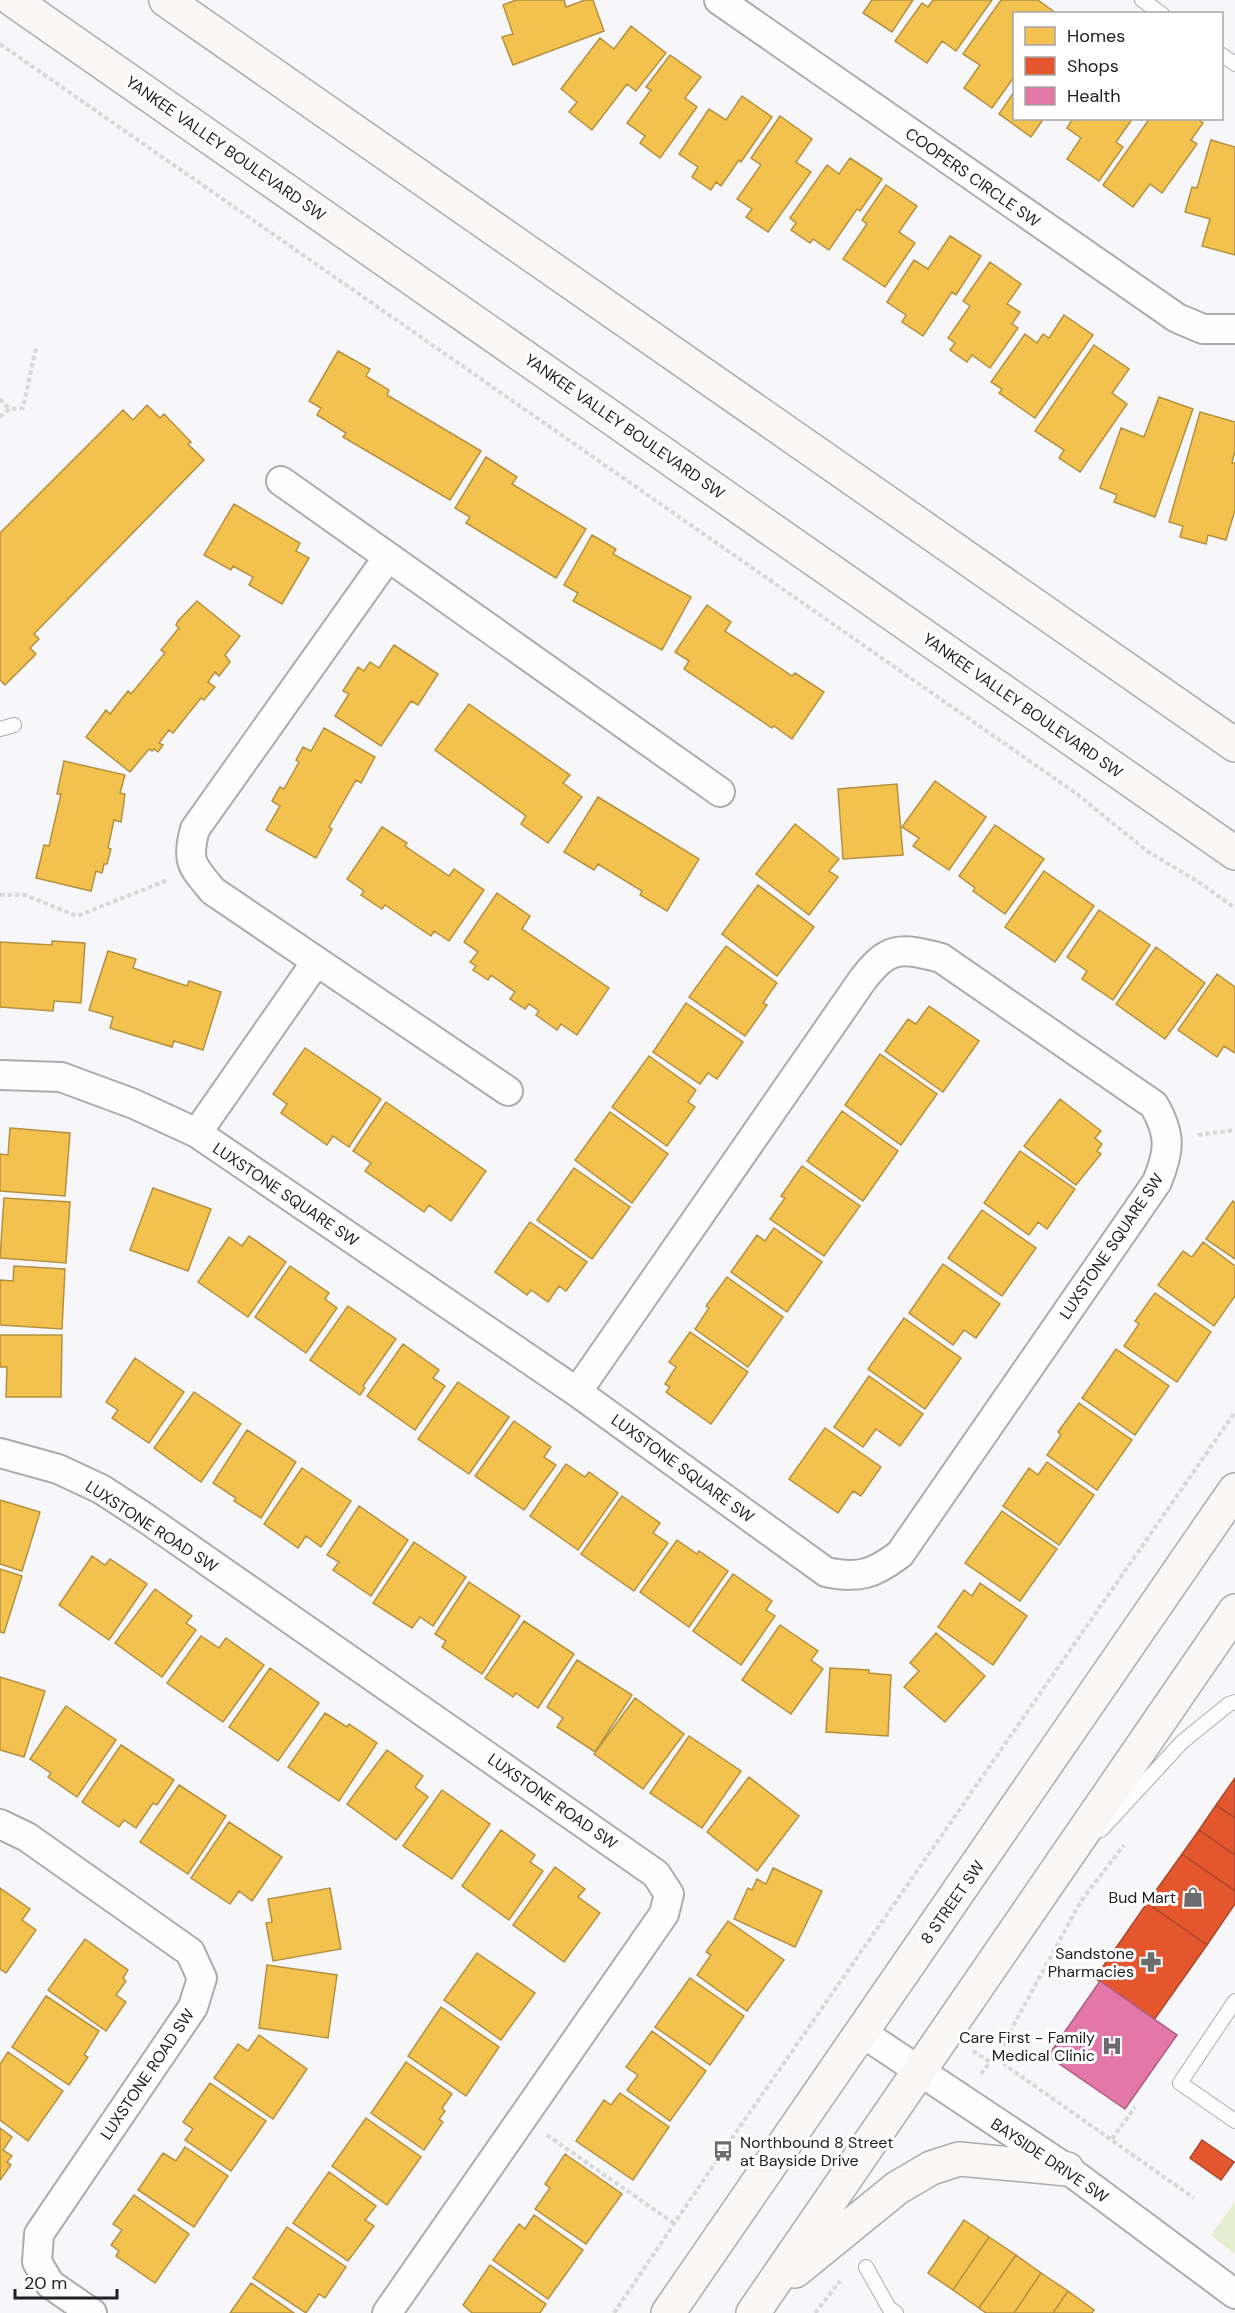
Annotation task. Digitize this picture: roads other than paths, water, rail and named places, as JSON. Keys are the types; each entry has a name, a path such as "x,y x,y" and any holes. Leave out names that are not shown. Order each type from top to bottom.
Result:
{"main road":[{"name":"YANKEE VALLEY BOULEVARD SW","path":"13,0 1235,853"},
{"path":"166,0 1235,746"},
{"name":"8 STREET SW","path":"668,2313 1086,1710 1235,1490"},
{"path":"759,2304 1235,1611"},
{"path":"759,2304 897,2188 931,2168 959,2160 1067,2169"}],"street":[{"name":"COOPERS CIRCLE SW","path":"719,0 1177,318 1203,329 1235,329"},
{"path":"281,481 720,792"},
{"path":"388,557 195,829 189,850 195,869 213,891 508,1091"},
{"name":"LUXSTONE SQUARE SW","path":"0,1075 61,1077 134,1104 197,1133 577,1392 826,1572 846,1576 866,1574 887,1564 900,1554 921,1525 1157,1182 1167,1159 1168,1139 1163,1121 1154,1105 941,957 914,950 892,952 875,964 861,982 577,1392"},
{"path":"197,1133 316,962"},
{"name":"LUXSTONE ROAD SW","path":"0,1453 58,1469 101,1489 147,1519 656,1874 669,1894 664,1914 387,2313"},
{"name":"LUXSTONE ROAD SW","path":"0,1824 27,1837 190,1952 202,1978 193,2007 39,2234 37,2262 50,2284 92,2313"},
{"name":"BAYSIDE DRIVE SW","path":"861,2032 1067,2169 1235,2294"}],"lane":[{"path":"1142,0 1159,12"},
{"path":"0,729 14,725"},
{"path":"1033,1905 1182,1742 1229,1704 1235,1702"},
{"path":"1235,2001 1180,2083 1235,2121"},
{"path":"866,2267 889,2308 896,2313"}],"place":[{"name":"Bud Mart","path":"1193,1897"},
{"name":"Sandstone Pharmacies","path":"1151,1962"},
{"name":"Care First - Family Medical Clinic","path":"1112,2046"},
{"name":"Northbound 8 Street at Bayside Drive","path":"723,2151"}]}
